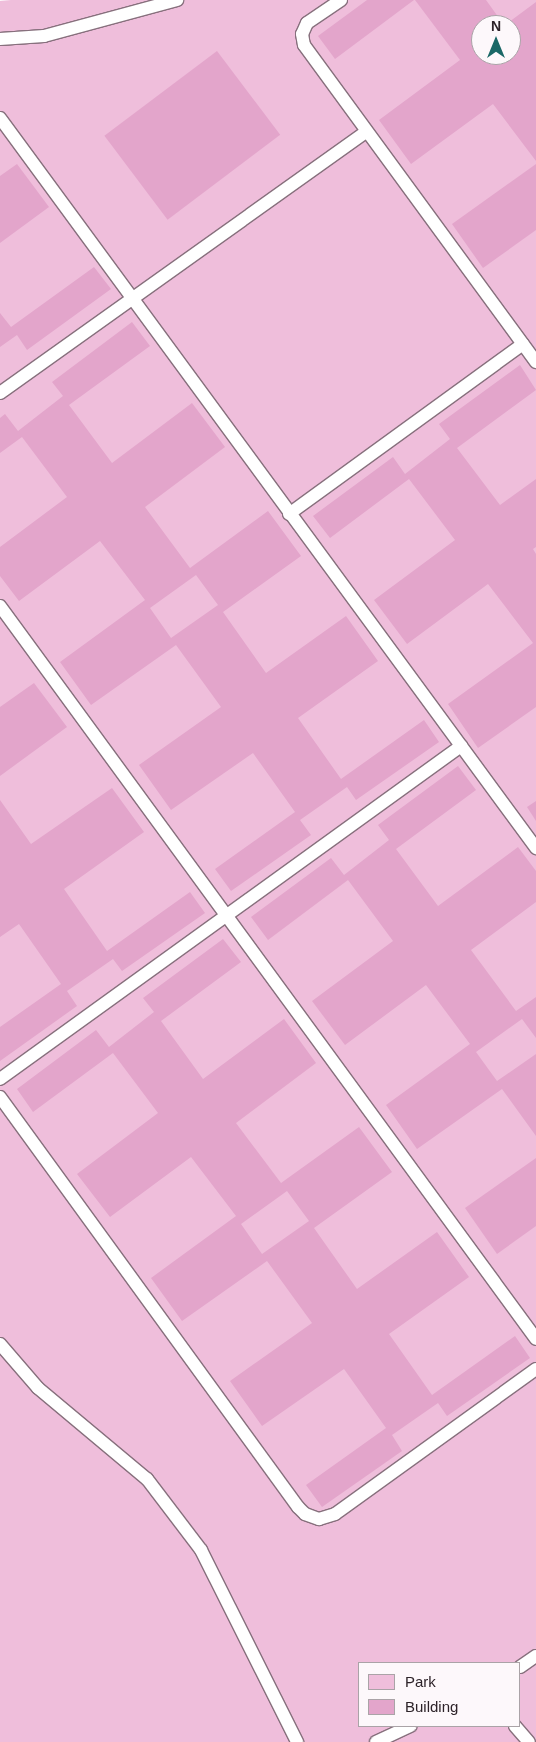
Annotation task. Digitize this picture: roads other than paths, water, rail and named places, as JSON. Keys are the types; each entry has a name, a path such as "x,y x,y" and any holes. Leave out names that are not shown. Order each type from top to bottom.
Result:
{"lane":[{"path":"0,39 44,36 177,0"},
{"path":"342,0 307,24 302,34 304,45 536,362"},
{"path":"0,118 536,848"},
{"path":"0,394 366,132"},
{"path":"289,514 523,344"},
{"path":"0,606 536,1339"},
{"path":"0,1079 461,746"},
{"path":"0,1097 298,1507 306,1514 319,1519 335,1514 536,1369"},
{"path":"0,1344 38,1388 147,1479 201,1550 297,1742"},
{"path":"521,1666 536,1656"},
{"path":"376,1742 408,1727"},
{"path":"516,1727 528,1742"}]}
